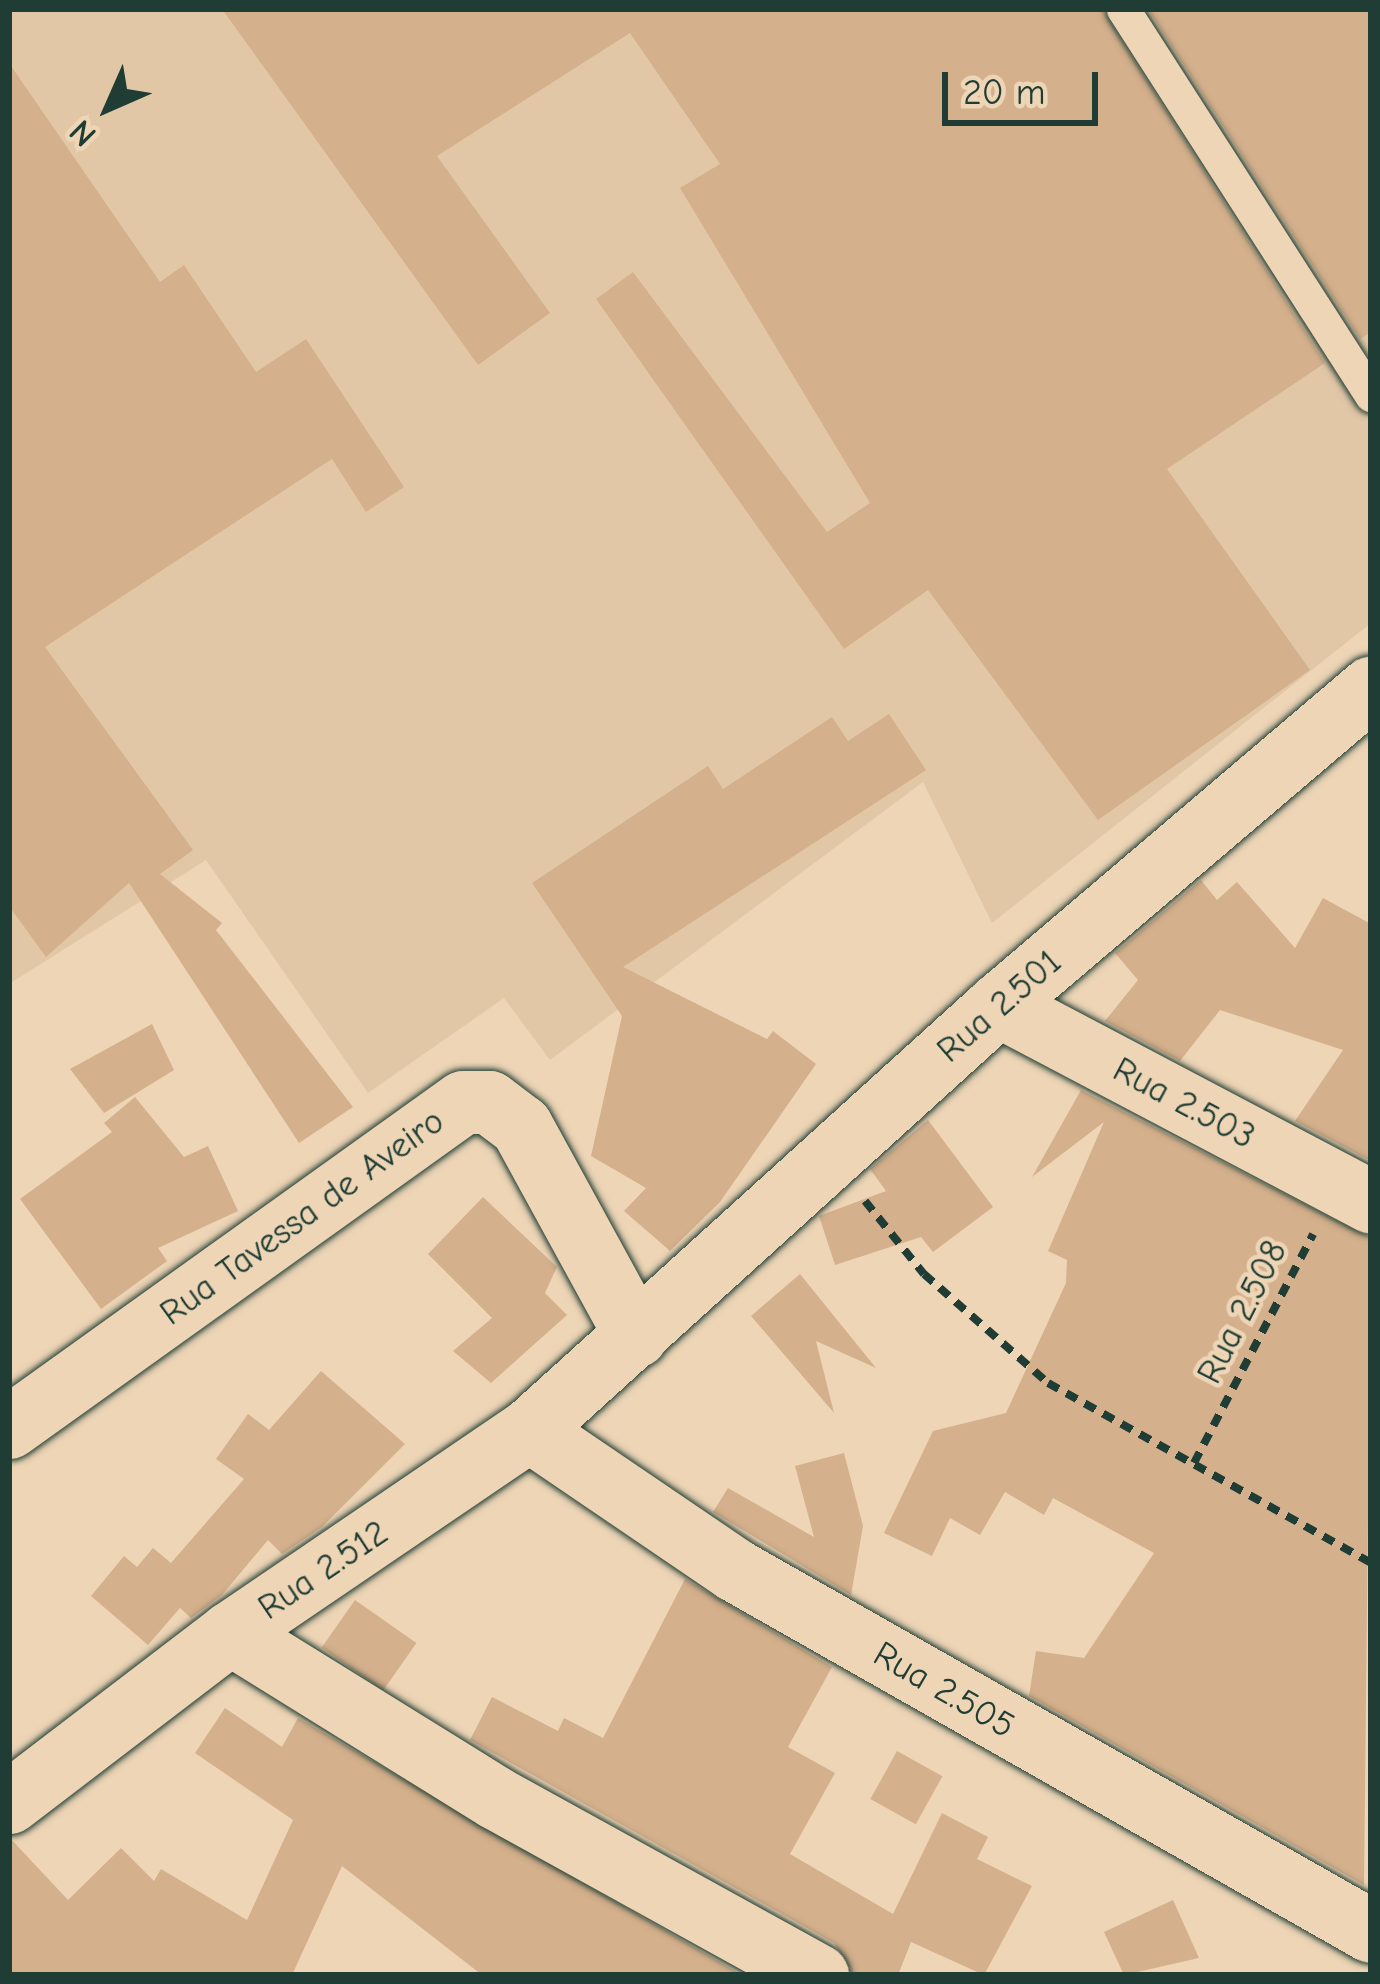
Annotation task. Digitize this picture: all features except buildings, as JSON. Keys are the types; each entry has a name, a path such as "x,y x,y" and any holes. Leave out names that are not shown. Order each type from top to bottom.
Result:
{"street":[{"name":"Rua 2.501","path":"636,1336 998,1005 1371,688"},
{"name":"Rua 2.503","path":"998,1005 1355,1194"},
{"name":"Rua Tavessa de Aveiro","path":"9,1427 464,1102 489,1102 521,1126 636,1336"},
{"name":"Rua 2.512","path":"9,1802 230,1633 530,1430 636,1336"},
{"name":"Rua 2.505","path":"530,1430 734,1570 1371,1931"},
{"path":"230,1633 496,1798 817,1975"}],"lane":[{"path":"1123,9 1371,394"}],"path":[{"path":"831,1157 924,1274 1048,1383 1371,1562"},
{"name":"Rua 2.508","path":"1194,1463 1355,1194"}],"shaded area":[{"path":"9,9 1371,9 1371,623 992,923 923,782 550,1060 504,998 368,1093 206,860 9,984"}]}
